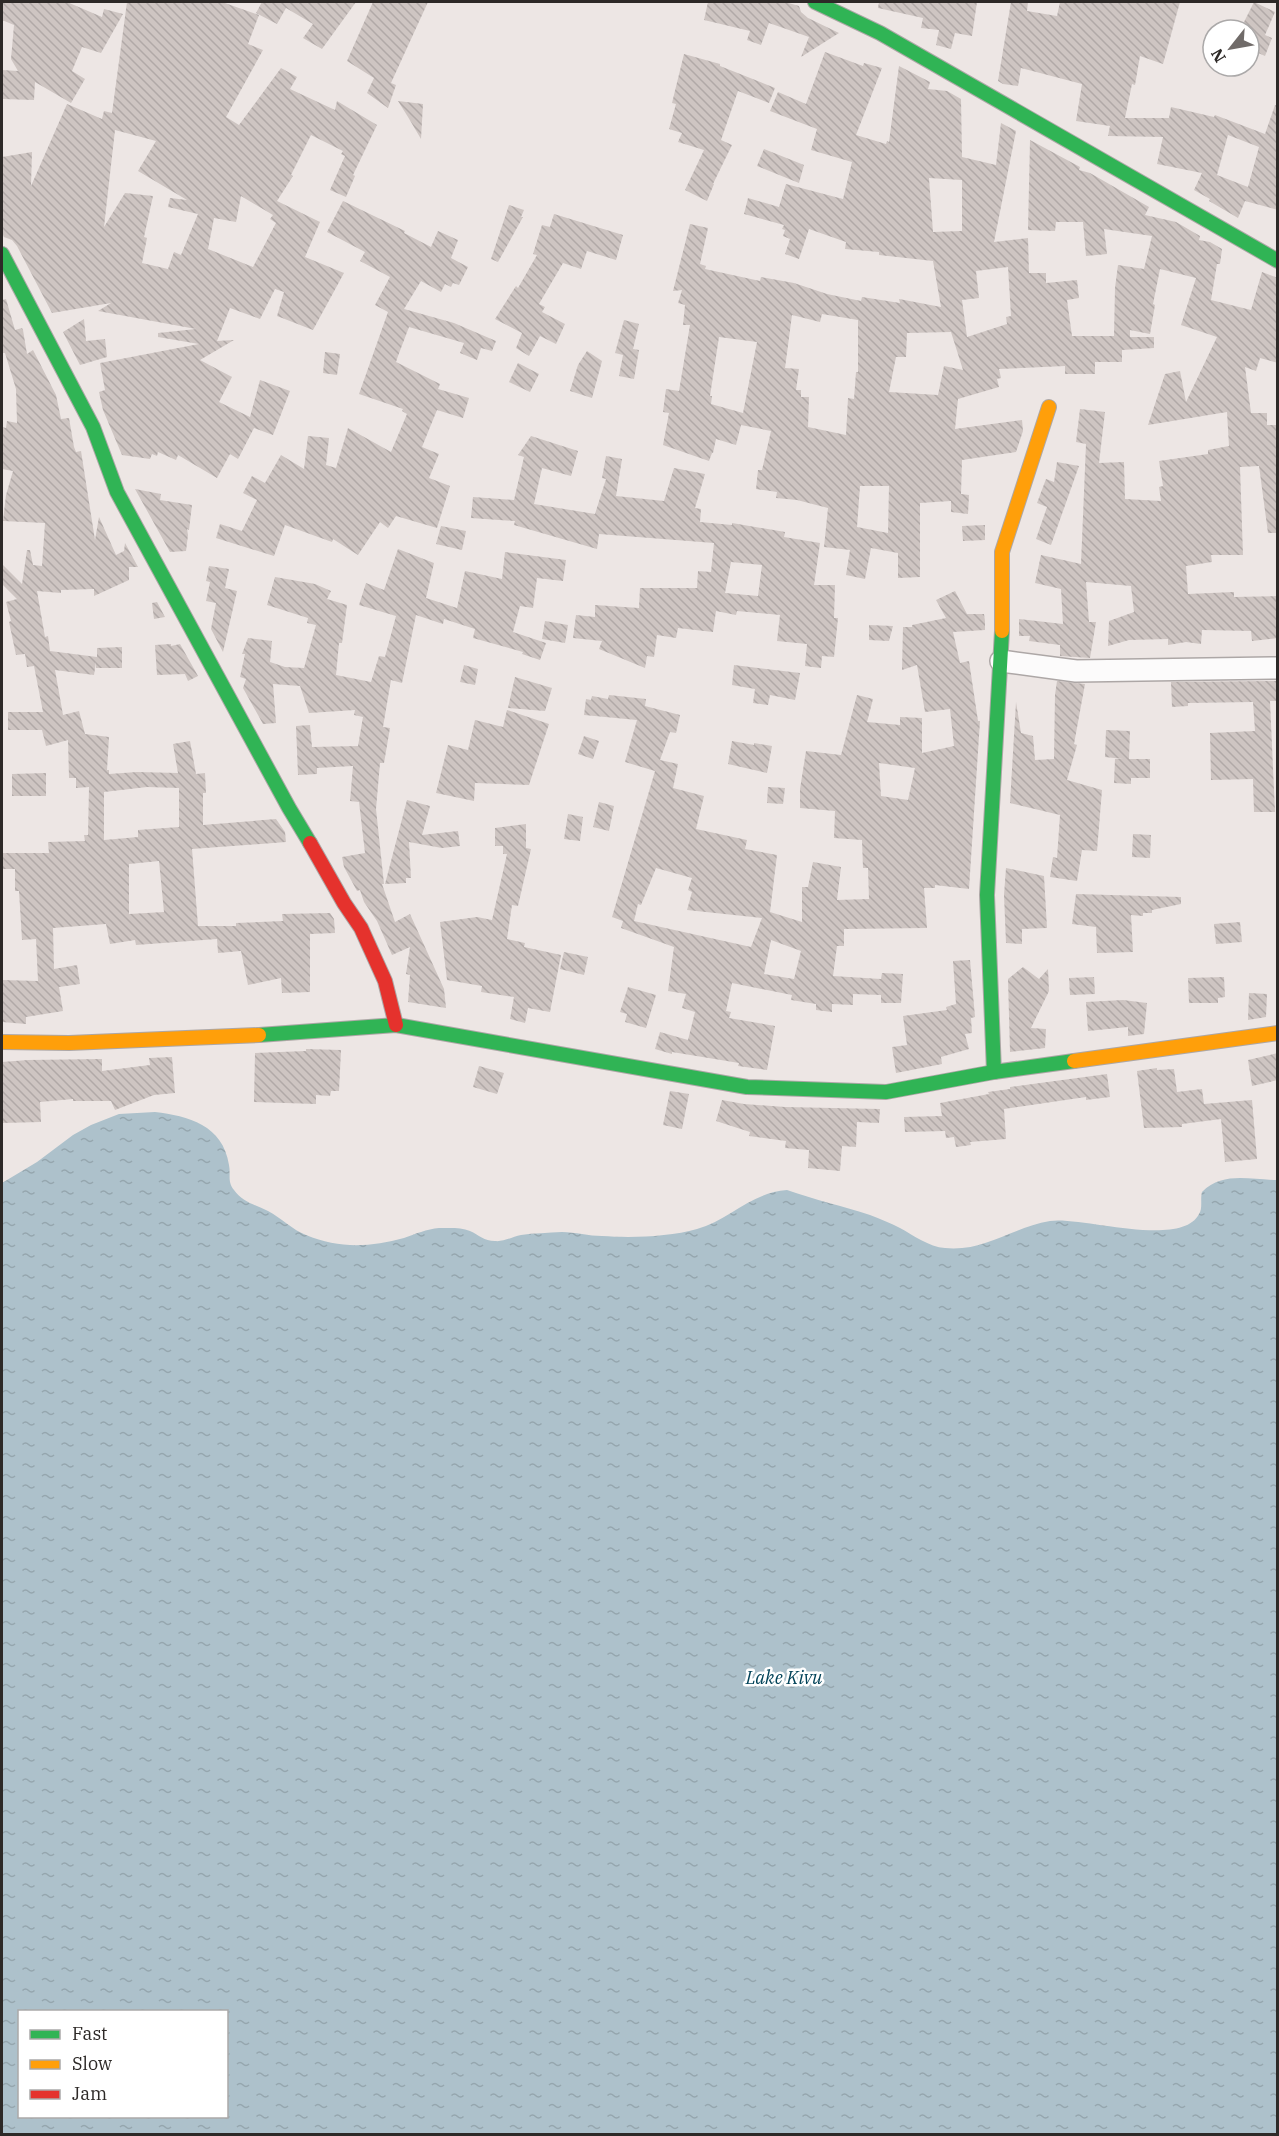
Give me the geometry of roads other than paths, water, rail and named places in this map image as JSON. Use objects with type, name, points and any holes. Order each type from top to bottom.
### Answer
[{"type":"street","points":[[815,2],[880,33],[939,69],[1278,261]]},
{"type":"street","points":[[2,255],[93,427],[117,492],[289,808],[361,928],[385,981],[396,1025]]},
{"type":"street","points":[[994,1072],[987,895],[1001,661],[1002,552],[1049,407]]},
{"type":"street","points":[[1001,661],[1076,671],[1278,668]]},
{"type":"street","points":[[2,1041],[69,1044],[218,1038],[396,1025],[747,1087],[886,1092],[994,1072],[1278,1033]]},
{"type":"water","name":"Lake Kivu","points":[[155,1112],[180,1116],[202,1125],[220,1140],[229,1165],[231,1184],[241,1198],[268,1211],[301,1233],[331,1243],[355,1245],[404,1238],[439,1228],[463,1229],[488,1240],[498,1241],[536,1233],[562,1232],[637,1237],[686,1232],[709,1225],[763,1196],[787,1190],[870,1215],[933,1245],[959,1248],[986,1243],[1023,1228],[1050,1221],[1129,1229],[1172,1229],[1189,1224],[1199,1214],[1202,1192],[1210,1185],[1237,1178],[1277,1180],[1277,2134],[2,2134],[2,1183],[91,1125],[119,1114]]}]
